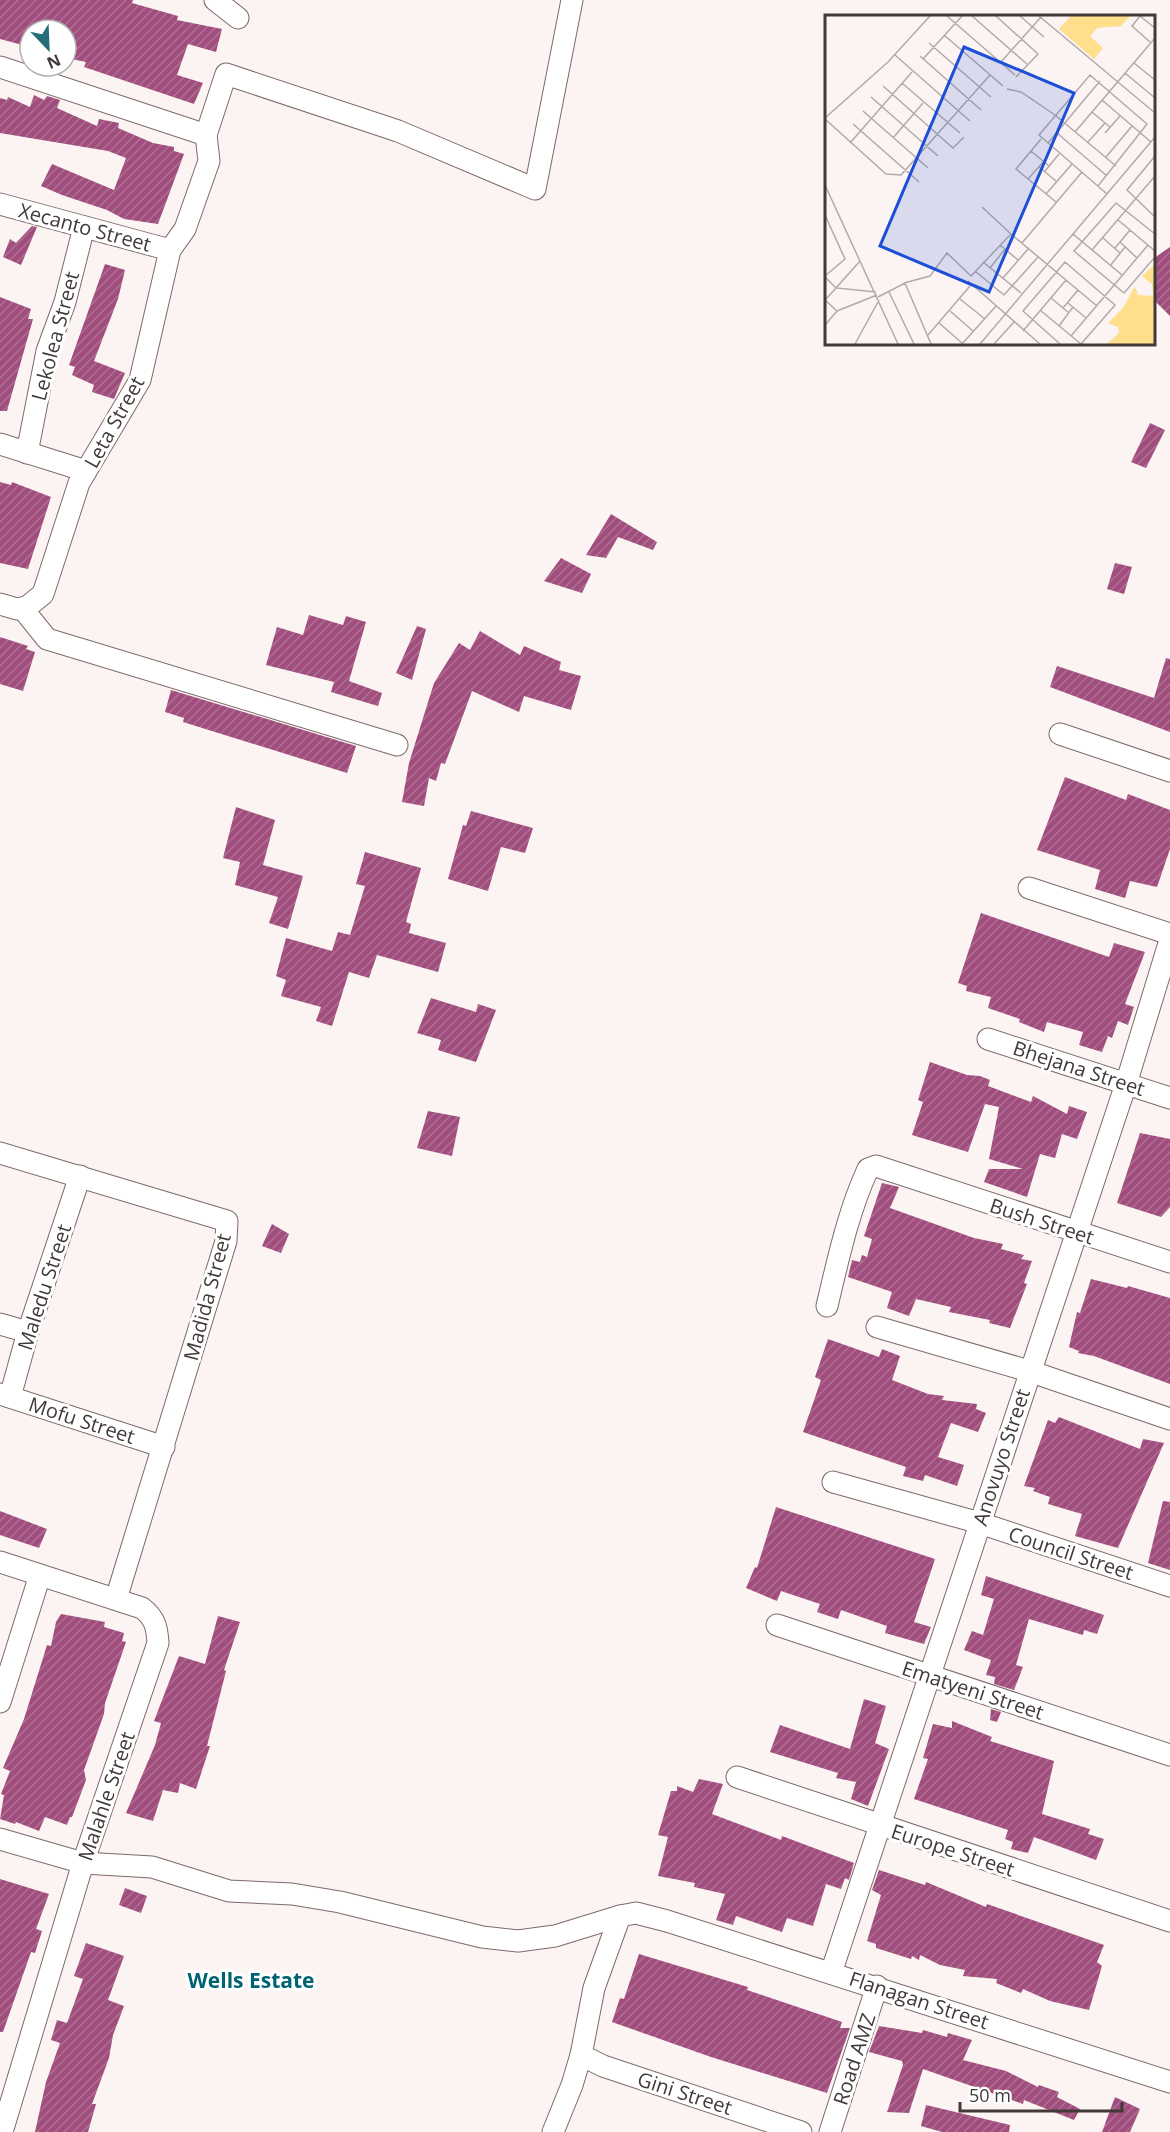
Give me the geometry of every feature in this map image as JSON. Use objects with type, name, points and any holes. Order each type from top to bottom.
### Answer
[{"type":"street","points":[[215,0],[238,18]]},
{"type":"street","name":"Leta Street","points":[[22,608],[34,604],[42,594],[80,483],[140,380],[170,250],[185,229],[204,180],[209,161],[206,135],[226,74],[398,131],[534,189],[573,0]]},
{"type":"street","points":[[0,67],[206,135]]},
{"type":"street","name":"Xecanto Street","points":[[0,204],[170,250]]},
{"type":"street","name":"Lekolea Street","points":[[27,453],[47,351],[65,302],[84,227]]},
{"type":"street","points":[[0,444],[86,471]]},
{"type":"street","points":[[0,604],[22,608],[47,639],[397,745]]},
{"type":"street","points":[[1060,734],[1170,771]]},
{"type":"street","points":[[1029,888],[1170,934]]},
{"type":"street","name":"Anovuyo Street","points":[[831,1973],[1126,1084],[1170,940]]},
{"type":"street","name":"Bhejana Street","points":[[988,1039],[1170,1098]]},
{"type":"street","name":"Madida Street","points":[[0,1153],[226,1221],[226,1241],[116,1599]]},
{"type":"street","name":"Bush Street","points":[[826,1306],[842,1242],[868,1169],[881,1166],[914,1179],[1170,1262]]},
{"type":"street","name":"Maledu Street","points":[[5,1396],[80,1176]]},
{"type":"street","points":[[0,1324],[28,1332]]},
{"type":"street","points":[[877,1326],[1029,1371],[1170,1419]]},
{"type":"street","name":"Mofu Street","points":[[5,1396],[164,1447]]},
{"type":"street","name":"Council Street","points":[[833,1482],[980,1523],[1170,1586]]},
{"type":"street","name":"Malahle Street","points":[[0,1563],[142,1608],[151,1615],[158,1627],[158,1643],[83,1863],[3,2132]]},
{"type":"street","points":[[0,1701],[40,1575]]},
{"type":"street","name":"Ematyeni Street","points":[[777,1625],[1170,1755]]},
{"type":"street","name":"Europe Street","points":[[737,1777],[1170,1921]]},
{"type":"street","name":"Flanagan Street","points":[[0,1839],[83,1863],[152,1867],[230,1892],[292,1894],[340,1902],[494,1938],[518,1941],[555,1936],[636,1913],[877,1986],[1170,2082]]},
{"type":"street","points":[[553,2132],[572,2085],[581,2055],[594,1988],[620,1917]]},
{"type":"street","name":"Road AMZ","points":[[830,2132],[877,1986]]},
{"type":"street","name":"Gini Street","points":[[581,2055],[603,2066],[787,2130]]},
{"type":"building","points":[[0,0],[133,0],[132,3],[178,16],[177,20],[222,29],[216,52],[188,44],[177,75],[203,83],[194,104],[84,67],[86,62],[78,60],[78,18],[18,18],[18,44],[0,39]]},
{"type":"building","points":[[34,95],[44,100],[47,96],[60,100],[57,108],[97,126],[99,119],[119,123],[118,128],[153,143],[174,147],[174,151],[184,154],[158,224],[124,219],[107,210],[41,186],[52,164],[114,190],[126,158],[108,151],[0,133],[0,98],[7,100],[8,97],[30,107]]},
{"type":"building","points":[[32,226],[37,227],[21,265],[3,257],[10,239],[16,243]]},
{"type":"building","points":[[1170,247],[1170,316],[1155,301],[1155,257]]},
{"type":"building","points":[[105,264],[125,270],[118,299],[94,361],[125,373],[114,399],[92,392],[94,385],[72,375],[75,367],[69,365]]},
{"type":"building","points":[[0,297],[31,309],[28,319],[33,319],[7,411],[0,411]]},
{"type":"building","points":[[1150,423],[1165,430],[1146,468],[1131,462]]},
{"type":"building","points":[[0,482],[11,485],[12,482],[51,497],[28,569],[0,563]]},
{"type":"building","points":[[611,514],[657,542],[653,550],[618,537],[606,558],[586,555]]},
{"type":"building","points":[[561,558],[591,574],[582,593],[544,581]]},
{"type":"building","points":[[1115,563],[1132,567],[1124,594],[1107,589]]},
{"type":"building","points":[[309,615],[343,625],[346,616],[366,622],[349,681],[382,693],[378,706],[331,692],[334,682],[266,665],[277,627],[303,635]]},
{"type":"building","points":[[417,626],[426,629],[412,680],[396,673]]},
{"type":"building","points":[[480,631],[520,655],[524,646],[561,662],[559,670],[581,676],[571,710],[524,696],[519,712],[472,691],[445,764],[441,763],[436,781],[429,778],[424,806],[402,802],[409,763],[434,683],[459,643],[470,650]]},
{"type":"building","points":[[0,637],[28,646],[26,649],[35,652],[23,691],[0,684]]},
{"type":"building","points":[[1166,658],[1170,659],[1170,732],[1050,687],[1057,666],[1154,698]]},
{"type":"building","points":[[171,690],[356,746],[347,773],[183,722],[184,718],[165,712]]},
{"type":"building","points":[[1065,777],[1126,800],[1128,794],[1170,810],[1170,849],[1157,887],[1130,881],[1125,898],[1095,889],[1100,870],[1037,850]]},
{"type":"building","points":[[236,807],[275,820],[263,865],[303,876],[288,929],[269,923],[278,897],[235,885],[240,862],[223,858]]},
{"type":"building","points":[[471,811],[533,828],[525,853],[501,847],[488,891],[448,879],[463,825],[466,826]]},
{"type":"building","points":[[365,852],[421,868],[406,922],[411,924],[409,933],[446,943],[438,972],[377,955],[369,978],[349,972],[332,1026],[316,1021],[321,1007],[281,996],[286,980],[276,976],[286,938],[332,951],[338,932],[350,935],[365,886],[356,884]]},
{"type":"building","points":[[981,913],[1109,957],[1114,943],[1145,952],[1125,1004],[1134,1007],[1128,1025],[1118,1021],[1112,1038],[1108,1036],[1102,1052],[1079,1045],[1083,1032],[1047,1022],[1044,1032],[1019,1022],[1020,1019],[988,1008],[991,997],[966,991],[967,986],[958,983]]},
{"type":"building","points":[[431,998],[476,1012],[478,1004],[496,1010],[476,1062],[438,1050],[441,1040],[417,1033]]},
{"type":"building","points":[[930,1062],[967,1075],[980,1076],[990,1080],[988,1086],[1031,1102],[1033,1096],[1067,1114],[1069,1106],[1087,1112],[1077,1139],[1062,1134],[1055,1158],[1040,1154],[1027,1197],[984,1182],[989,1169],[1023,1169],[989,1159],[999,1107],[985,1104],[968,1152],[912,1135],[923,1102],[918,1100]]},
{"type":"building","points":[[428,1111],[460,1117],[452,1156],[417,1148]]},
{"type":"building","points":[[1140,1133],[1170,1139],[1170,1207],[1161,1217],[1117,1203]]},
{"type":"building","points":[[882,1183],[899,1187],[890,1208],[974,1238],[1003,1244],[1001,1249],[1024,1255],[1021,1259],[1032,1261],[1024,1283],[1027,1284],[1010,1328],[989,1323],[990,1320],[949,1312],[951,1307],[916,1299],[909,1316],[887,1308],[892,1292],[848,1277],[852,1260],[860,1262],[862,1255],[867,1257],[872,1239],[864,1236]]},
{"type":"building","points":[[272,1224],[289,1234],[281,1253],[262,1246]]},
{"type":"building","points":[[1091,1279],[1127,1288],[1128,1286],[1170,1298],[1170,1384],[1094,1356],[1078,1353],[1079,1351],[1069,1347],[1077,1312],[1080,1313]]},
{"type":"building","points":[[828,1339],[879,1357],[882,1349],[900,1356],[892,1380],[928,1394],[944,1396],[942,1400],[977,1404],[976,1409],[986,1413],[978,1432],[951,1423],[938,1457],[964,1465],[957,1486],[925,1475],[923,1481],[903,1476],[906,1467],[803,1432],[821,1380],[815,1377]]},
{"type":"building","points":[[1059,1417],[1140,1449],[1143,1439],[1164,1443],[1118,1548],[1075,1536],[1082,1514],[1048,1504],[1050,1497],[1033,1491],[1035,1488],[1024,1486],[1048,1420],[1055,1423]]},
{"type":"building","points":[[1163,1501],[1170,1502],[1170,1570],[1148,1563]]},
{"type":"building","points":[[776,1507],[935,1559],[914,1622],[931,1627],[924,1644],[885,1633],[887,1626],[841,1610],[838,1619],[817,1612],[820,1604],[781,1591],[777,1601],[746,1588],[755,1567],[757,1568]]},
{"type":"building","points":[[0,1511],[47,1529],[39,1548],[0,1535]]},
{"type":"building","points":[[986,1576],[1104,1615],[1097,1634],[1084,1630],[1083,1635],[1029,1619],[1016,1665],[1023,1667],[1014,1690],[994,1684],[995,1677],[986,1675],[991,1660],[964,1650],[972,1631],[983,1635],[994,1599],[981,1595]]},
{"type":"building","points":[[61,1614],[105,1622],[104,1627],[124,1633],[122,1641],[126,1642],[84,1770],[86,1780],[72,1817],[67,1825],[45,1817],[39,1831],[16,1822],[15,1824],[0,1819],[4,1795],[1,1794],[10,1771],[3,1768],[24,1719],[47,1645],[51,1646],[56,1622]]},
{"type":"building","points":[[218,1616],[240,1622],[224,1670],[226,1671],[207,1746],[210,1746],[196,1789],[180,1783],[178,1793],[163,1790],[153,1821],[126,1813],[155,1745],[161,1723],[154,1721],[179,1656],[205,1664]]},
{"type":"building","points":[[864,1699],[886,1706],[875,1743],[889,1749],[868,1806],[851,1799],[856,1782],[836,1778],[838,1773],[770,1752],[780,1725],[850,1749]]},
{"type":"building","points":[[991,1709],[1001,1712],[997,1722],[990,1720]]},
{"type":"building","points":[[952,1721],[992,1737],[990,1741],[1054,1761],[1042,1814],[1090,1829],[1088,1834],[1104,1839],[1096,1860],[1034,1837],[1028,1853],[1011,1849],[1013,1842],[1005,1839],[1008,1830],[914,1799],[928,1759],[923,1758],[933,1724],[952,1728]]},
{"type":"building","points":[[699,1779],[723,1784],[712,1814],[781,1840],[782,1836],[854,1863],[849,1880],[845,1878],[841,1889],[826,1884],[813,1926],[787,1918],[782,1932],[736,1916],[733,1925],[716,1920],[725,1894],[694,1887],[695,1883],[658,1876],[668,1837],[658,1835],[671,1791],[677,1791],[677,1786],[693,1792]]},
{"type":"building","points":[[879,1870],[925,1885],[926,1882],[986,1907],[987,1904],[1104,1945],[1097,1962],[1102,1966],[1089,2010],[1050,2001],[1023,1989],[1021,1993],[996,1983],[997,1979],[963,1976],[965,1970],[940,1965],[920,1955],[919,1960],[912,1956],[911,1959],[876,1948],[876,1944],[867,1941],[881,1895],[872,1890]]},
{"type":"building","points":[[0,1879],[49,1894],[36,1929],[42,1931],[35,1953],[31,1952],[3,2032],[0,2032]]},
{"type":"building","points":[[125,1888],[147,1896],[141,1913],[119,1905]]},
{"type":"building","points":[[86,1943],[124,1956],[108,2000],[124,2006],[113,2035],[109,2058],[92,2104],[96,2104],[88,2132],[35,2132],[46,2082],[60,2043],[51,2040],[57,2020],[67,2023],[83,1979],[74,1976]]},
{"type":"building","points":[[639,1954],[748,1987],[747,1990],[842,2022],[840,2028],[850,2028],[827,2093],[711,2057],[612,2022],[620,1998],[624,1999]]},
{"type":"building","points":[[879,2026],[922,2033],[923,2030],[947,2037],[948,2033],[972,2040],[963,2060],[1006,2071],[1038,2087],[1039,2085],[1059,2092],[1057,2097],[1080,2109],[1074,2120],[1024,2100],[1023,2104],[923,2069],[909,2113],[887,2112],[903,2065],[902,2061],[869,2052]]},
{"type":"building","points":[[1115,2097],[1140,2109],[1130,2132],[1102,2132]]},
{"type":"building","points":[[926,2105],[1010,2125],[1009,2132],[942,2132],[921,2126]]},
{"type":"district","name":"Wells Estate","points":[[251,1980]]}]
